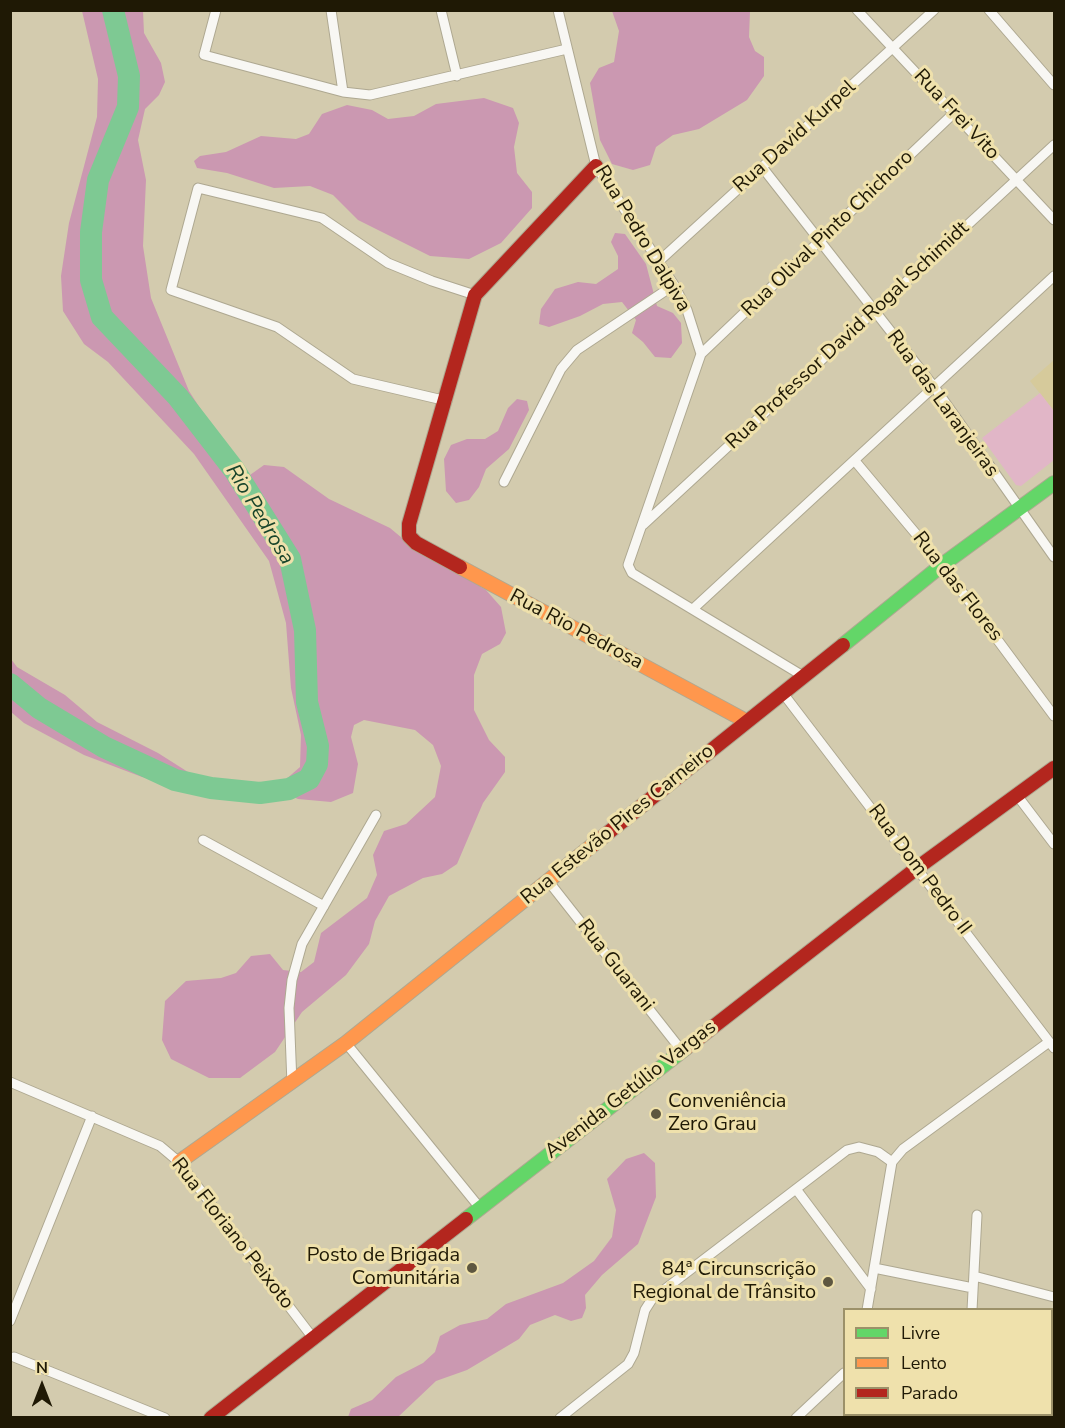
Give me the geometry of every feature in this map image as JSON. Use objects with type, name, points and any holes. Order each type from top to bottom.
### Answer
[{"type":"street","points":[[216,10],[204,56],[343,92],[370,94],[457,76],[567,49]]},
{"type":"street","points":[[331,10],[343,92]]},
{"type":"street","points":[[441,10],[457,76]]},
{"type":"street","name":"Rua Pedro Dalpiva","points":[[558,10],[596,166],[657,263],[674,285],[687,310],[701,354]]},
{"type":"street","name":"Rua Frei Vito","points":[[857,10],[1054,220]]},
{"type":"street","name":"Rua David Kurpel","points":[[657,263],[934,10]]},
{"type":"street","points":[[989,10],[1054,86]]},
{"type":"street","name":"Rua Olival Pinto Chichoro","points":[[701,354],[954,113]]},
{"type":"street","name":"Rua Professor David Rogal Schimidt","points":[[641,526],[1054,145]]},
{"type":"street","points":[[476,295],[432,281],[388,263],[322,218],[198,188],[171,290],[277,327],[353,379],[447,401],[468,314],[476,295],[596,166]]},
{"type":"street","name":"Rua das Laranjeiras","points":[[762,167],[935,388],[1018,510],[1054,557]]},
{"type":"street","points":[[694,608],[1054,276]]},
{"type":"street","points":[[504,482],[566,362],[577,350],[674,285]]},
{"type":"street","points":[[701,354],[628,565],[632,573],[694,608],[803,676]]},
{"type":"street","name":"Rua Rio Pedrosa","points":[[447,401],[409,524],[409,536],[416,543],[493,586],[746,720]]},
{"type":"street","name":"Rua das Flores","points":[[855,461],[942,565],[1054,716]]},
{"type":"street","name":"Rua Estevão Pires Carneiro","points":[[179,1162],[292,1084],[346,1043],[549,882],[746,720],[942,565],[1054,483]]},
{"type":"street","name":"Rua Dom Pedro II","points":[[782,692],[1052,1045]]},
{"type":"street","name":"Avenida Getúlio Vargas","points":[[211,1418],[917,867],[1054,768]]},
{"type":"street","points":[[1016,794],[1054,844]]},
{"type":"street","points":[[292,1084],[289,1008],[292,980],[302,944],[376,815]]},
{"type":"street","points":[[203,840],[324,906]]},
{"type":"street","name":"Rua Guarani","points":[[549,882],[682,1051]]},
{"type":"street","points":[[346,1043],[480,1208]]},
{"type":"street","points":[[867,1308],[892,1162],[903,1149],[1052,1045]]},
{"type":"street","name":"Rua Floriano Peixoto","points":[[10,1082],[160,1146],[179,1162],[313,1338]]},
{"type":"street","points":[[10,1321],[92,1116]]},
{"type":"street","points":[[560,1418],[628,1364],[634,1353],[645,1310],[652,1299],[847,1150],[859,1147],[878,1152],[892,1162]]},
{"type":"street","points":[[796,1189],[871,1289]]},
{"type":"street","points":[[972,1308],[977,1215]]},
{"type":"street","points":[[874,1268],[973,1288]]},
{"type":"street","points":[[974,1276],[1054,1297]]},
{"type":"street","points":[[10,1347],[12,1360],[165,1418]]},
{"type":"street","points":[[796,1418],[843,1374]]},
{"type":"shaded area","points":[[82,11],[143,11],[144,33],[161,63],[165,82],[159,95],[145,109],[138,140],[146,180],[143,246],[151,298],[189,391],[241,472],[250,475],[264,465],[284,467],[329,499],[390,528],[414,548],[486,590],[501,607],[506,633],[500,644],[482,654],[474,675],[474,710],[489,740],[505,757],[505,772],[483,803],[457,864],[442,874],[423,878],[389,896],[375,921],[369,944],[346,975],[302,1012],[275,1052],[240,1078],[209,1078],[171,1059],[162,1040],[165,1001],[186,981],[221,978],[236,973],[251,956],[270,954],[283,970],[301,972],[314,962],[321,933],[367,898],[377,875],[373,855],[384,831],[406,824],[435,797],[441,766],[433,745],[415,730],[364,720],[354,725],[351,737],[358,764],[353,793],[331,802],[298,799],[285,793],[284,781],[300,767],[301,735],[291,688],[286,623],[269,561],[194,454],[108,362],[84,344],[63,311],[61,276],[69,223],[97,117],[98,79]]},
{"type":"shaded area","points":[[612,11],[750,11],[749,37],[755,51],[764,57],[764,76],[747,100],[699,129],[673,135],[656,147],[650,165],[633,170],[612,164],[600,140],[590,83],[599,68],[614,62],[619,31]]},
{"type":"shaded area","points":[[484,98],[513,108],[519,123],[514,147],[517,173],[532,192],[532,208],[501,243],[469,259],[430,256],[358,220],[333,195],[310,186],[274,188],[227,173],[197,168],[194,161],[200,156],[226,152],[261,136],[296,139],[309,134],[322,114],[347,105],[372,110],[388,119],[414,116],[436,104]]},
{"type":"shaded area","points":[[615,233],[625,234],[646,264],[657,306],[673,313],[681,323],[682,343],[671,358],[655,357],[632,333],[636,320],[622,302],[603,304],[580,316],[549,327],[539,324],[541,309],[555,289],[578,282],[596,284],[618,269],[618,256],[611,242]]},
{"type":"shaded area","points":[[1054,360],[1054,411],[1030,381]]},
{"type":"shaded area","points":[[1040,393],[1054,411],[1054,460],[1021,486],[1016,485],[982,438]]},
{"type":"shaded area","points":[[517,399],[527,401],[529,410],[509,449],[486,469],[479,487],[469,500],[456,503],[446,491],[444,459],[451,445],[467,439],[485,439],[498,431],[508,408]]},
{"type":"shaded area","points":[[11,659],[17,667],[65,695],[97,722],[158,753],[188,772],[191,780],[178,785],[142,777],[84,755],[24,723],[11,712]]},
{"type":"shaded area","points":[[644,1153],[655,1163],[656,1197],[638,1244],[602,1275],[585,1295],[586,1308],[582,1318],[571,1321],[555,1315],[530,1325],[519,1339],[467,1370],[436,1381],[398,1417],[348,1417],[351,1409],[372,1400],[396,1377],[423,1363],[435,1352],[440,1336],[460,1325],[487,1319],[506,1304],[563,1283],[594,1261],[612,1237],[616,1210],[607,1179],[626,1159]]},
{"type":"waterway","name":"Rio Pedrosa","points":[[10,684],[39,708],[104,747],[175,780],[211,788],[260,793],[289,789],[309,779],[317,764],[318,746],[307,702],[305,630],[290,559],[235,471],[178,397],[102,317],[91,280],[91,232],[98,180],[128,107],[129,76],[113,10]]},
{"type":"traffic: fast","points":[[843,645],[942,565],[1054,483]]},
{"type":"traffic: fast","points":[[466,1219],[686,1048]]},
{"type":"traffic: slow","points":[[460,567],[746,721]]},
{"type":"traffic: slow","points":[[179,1162],[346,1043],[594,844]]},
{"type":"traffic: jam","points":[[460,567],[416,543],[409,536],[409,524],[475,295],[596,166]]},
{"type":"traffic: jam","points":[[594,844],[843,645]]},
{"type":"traffic: jam","points":[[686,1048],[917,868],[1054,768]]},
{"type":"traffic: jam","points":[[211,1418],[466,1219]]},
{"type":"place","name":"Conveniência Zero Grau","points":[[656,1114]]},
{"type":"place","name":"Posto de Brigada Comunitária","points":[[472,1268]]},
{"type":"place","name":"84ª Circunscrição Regional de Trânsito","points":[[828,1282]]}]
